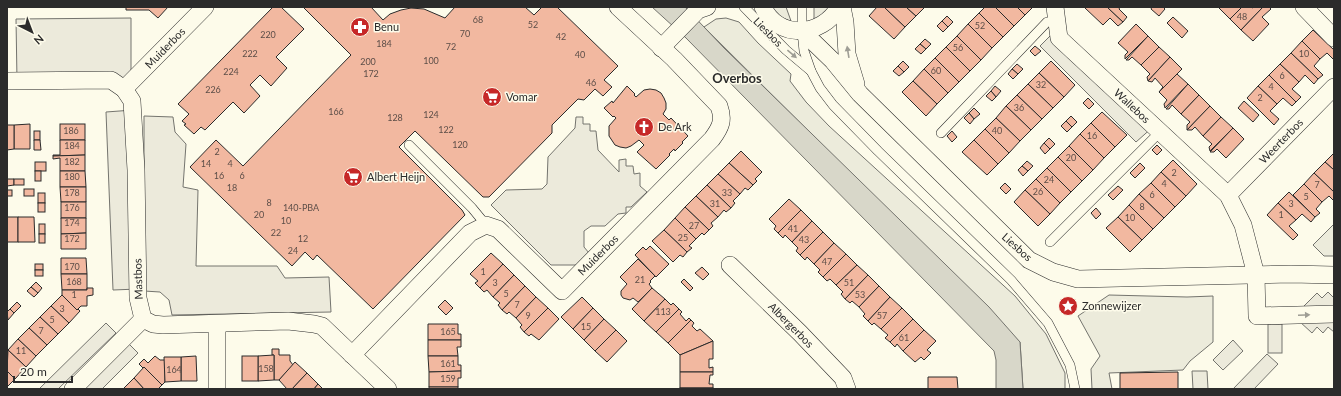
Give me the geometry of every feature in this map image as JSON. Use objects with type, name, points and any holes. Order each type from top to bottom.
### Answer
[{"type":"street","name":"Muiderbos","points":[[124,89],[205,7]]},
{"type":"street","name":"Muiderbos","points":[[486,225],[498,229],[562,291],[712,139],[719,130],[722,115],[719,106],[618,7]]},
{"type":"street","points":[[761,9],[775,22],[782,26],[788,29],[802,31],[814,29],[826,23],[840,7]]},
{"type":"street","name":"Liesbos","points":[[840,7],[845,22],[847,54],[858,90]]},
{"type":"street","points":[[1304,7],[1334,38]]},
{"type":"street","points":[[661,48],[701,8]]},
{"type":"street","name":"Wallebos","points":[[1056,14],[1059,38],[1228,195]]},
{"type":"street","name":"Liesbos","points":[[802,31],[833,61],[860,94],[1029,260],[1054,272],[1078,279],[1256,275],[1334,275]]},
{"type":"street","points":[[7,81],[111,80],[124,89]]},
{"type":"street","name":"Weerterbos","points":[[1228,195],[1334,87]]},
{"type":"street","name":"Mastbos","points":[[124,89],[132,101],[136,170],[138,298],[142,319]]},
{"type":"street","points":[[1228,195],[1244,225],[1256,275],[1257,316],[1334,314]]},
{"type":"street","points":[[352,355],[470,232],[486,225]]},
{"type":"street","name":"Albergerbos","points":[[730,265],[800,333],[843,378],[847,389]]},
{"type":"street","points":[[73,389],[142,319],[152,324],[163,325],[288,321],[322,326],[388,389]]},
{"type":"street","points":[[217,324],[217,389]]},
{"type":"lane","name":"Liesbos","points":[[744,7],[786,50],[811,71]]},
{"type":"lane","name":"Liesbos","points":[[802,7],[804,51],[811,71],[820,88],[833,105],[878,151],[1011,280],[1048,323],[1070,365],[1075,389]]},
{"type":"lane","points":[[941,133],[1056,14]]},
{"type":"lane","points":[[1050,242],[1160,132]]},
{"type":"lane","points":[[409,145],[472,208],[486,225]]},
{"type":"shaded area","points":[[652,7],[685,7],[724,48],[989,307],[1020,342],[1023,389],[996,389],[996,360],[994,351],[686,38]]},
{"type":"shaded area","points":[[771,7],[786,7],[791,21],[780,16]]},
{"type":"shaded area","points":[[814,7],[830,7],[827,13],[814,20]]},
{"type":"shaded area","points":[[131,18],[131,73],[118,85],[17,81],[16,19]]},
{"type":"shaded area","points":[[726,18],[739,22],[758,43],[791,74],[790,81],[806,102],[829,126],[1015,296],[1046,334],[1065,373],[1065,389],[1023,389],[1020,342],[704,27],[716,19]]},
{"type":"shaded area","points":[[1053,33],[1154,126],[1136,142],[1040,46]]},
{"type":"shaded area","points":[[133,110],[138,289],[113,290],[106,112]]},
{"type":"shaded area","points":[[144,116],[173,117],[175,132],[186,144],[183,187],[198,190],[196,266],[277,266],[285,278],[329,277],[331,312],[172,315],[169,300],[160,292],[144,291]]},
{"type":"shaded area","points":[[576,117],[583,117],[583,124],[590,124],[590,131],[596,131],[598,150],[619,172],[619,160],[626,159],[626,166],[633,166],[634,174],[640,173],[640,186],[647,192],[631,207],[626,207],[626,213],[618,214],[605,226],[591,226],[584,231],[584,247],[589,253],[577,265],[551,265],[491,205],[506,190],[542,189],[547,184],[548,157],[575,128]]},
{"type":"shaded area","points":[[1334,224],[1334,256],[1324,256],[1313,245]]},
{"type":"shaded area","points":[[1328,292],[1333,297],[1334,296],[1334,308],[1301,309],[1317,293],[1322,298]]},
{"type":"shaded area","points":[[1109,295],[1187,297],[1213,296],[1213,342],[1190,361],[1183,370],[1109,373],[1112,389],[1092,389],[1091,369],[1100,356],[1078,316]]},
{"type":"shaded area","points":[[1334,319],[1334,332],[1328,327],[1323,333],[1317,327],[1312,333],[1299,321]]},
{"type":"shaded area","points":[[106,323],[116,333],[58,389],[39,389]]},
{"type":"shaded area","points":[[1268,324],[1282,324],[1282,353],[1268,353]]},
{"type":"shaded area","points":[[1233,340],[1243,351],[1223,370],[1213,360]]},
{"type":"shaded area","points":[[129,344],[138,353],[102,389],[84,389]]},
{"type":"shaded area","points":[[1267,354],[1278,364],[1254,389],[1233,389]]},
{"type":"shaded area","points":[[1192,371],[1207,371],[1208,389],[1193,389]]},
{"type":"building","points":[[126,7],[168,7],[158,18],[149,10],[126,10]]},
{"type":"building","points":[[273,7],[281,7],[304,29],[276,57],[287,68],[271,86],[260,75],[250,85],[260,96],[244,113],[233,102],[205,130],[201,127],[194,134],[184,125],[186,124],[182,121],[189,114],[178,104]]},
{"type":"building","points":[[371,7],[383,20],[390,14],[411,8],[424,9],[445,18],[455,7],[525,7],[534,15],[542,7],[557,7],[618,66],[604,80],[612,87],[603,96],[595,89],[584,100],[578,99],[552,125],[552,133],[489,197],[483,197],[415,131],[399,147],[462,210],[465,215],[373,309],[317,255],[313,260],[305,252],[292,266],[190,167],[216,140],[243,166],[351,55],[304,8]]},
{"type":"building","points":[[877,7],[884,7],[905,27],[894,39],[869,16]]},
{"type":"building","points":[[884,7],[906,7],[916,16],[905,27]]},
{"type":"building","points":[[906,7],[925,7],[916,16]]},
{"type":"building","points":[[985,7],[995,7],[1014,26],[1003,37],[979,13]]},
{"type":"building","points":[[995,7],[1017,7],[1025,15],[1014,26]]},
{"type":"building","points":[[1017,7],[1033,7],[1025,15]]},
{"type":"building","points":[[1107,7],[1123,22],[1118,26],[1110,18],[1103,25],[1085,8]]},
{"type":"building","points":[[1107,7],[1120,7],[1119,9],[1127,17],[1123,22]]},
{"type":"building","points":[[1152,7],[1163,7],[1165,9],[1159,16],[1151,9]]},
{"type":"building","points":[[1242,7],[1230,19],[1219,8]]},
{"type":"building","points":[[1242,7],[1263,7],[1241,30],[1230,19]]},
{"type":"building","points":[[1263,7],[1269,7],[1271,9],[1262,17],[1269,24],[1253,41],[1241,30]]},
{"type":"building","points":[[979,13],[1003,37],[992,48],[968,24]]},
{"type":"building","points":[[947,16],[953,22],[948,27],[942,21]]},
{"type":"building","points":[[1173,17],[1188,31],[1182,38],[1167,23]]},
{"type":"building","points":[[942,21],[948,27],[943,32],[937,26]]},
{"type":"building","points":[[968,24],[992,48],[981,60],[957,36]]},
{"type":"building","points":[[1136,24],[1148,36],[1125,59],[1125,55],[1128,52],[1118,43]]},
{"type":"building","points":[[1313,30],[1334,50],[1334,60],[1327,53],[1320,59],[1302,41]]},
{"type":"building","points":[[957,36],[981,60],[970,71],[946,47]]},
{"type":"building","points":[[1148,36],[1159,47],[1141,65],[1132,57],[1129,60],[1126,60]]},
{"type":"building","points":[[925,39],[931,44],[926,49],[920,44]]},
{"type":"building","points":[[1302,41],[1320,59],[1314,66],[1323,75],[1318,79],[1291,53]]},
{"type":"building","points":[[920,44],[926,49],[921,54],[915,49]]},
{"type":"building","points":[[1035,46],[1041,51],[1035,56],[1030,51]]},
{"type":"building","points":[[946,47],[970,71],[959,82],[935,58]]},
{"type":"building","points":[[1159,47],[1170,57],[1148,81],[1147,77],[1150,74],[1141,65]]},
{"type":"building","points":[[1291,53],[1318,79],[1314,84],[1305,75],[1299,82],[1280,64]]},
{"type":"building","points":[[1170,57],[1182,69],[1159,92],[1163,87],[1155,78],[1152,82],[1148,81]]},
{"type":"building","points":[[935,58],[959,82],[948,93],[924,69]]},
{"type":"building","points":[[903,61],[909,67],[904,72],[898,66]]},
{"type":"building","points":[[1051,61],[1075,85],[1064,97],[1039,73]]},
{"type":"building","points":[[1017,64],[1023,69],[1018,74],[1012,69]]},
{"type":"building","points":[[1280,64],[1299,82],[1292,89],[1301,97],[1296,102],[1269,75]]},
{"type":"building","points":[[898,66],[904,72],[899,76],[893,71]]},
{"type":"building","points":[[924,69],[948,93],[937,104],[913,81]]},
{"type":"building","points":[[1012,69],[1018,74],[1013,79],[1008,74]]},
{"type":"building","points":[[1039,73],[1064,97],[1053,108],[1028,84]]},
{"type":"building","points":[[1177,74],[1188,84],[1165,108],[1164,104],[1167,100],[1159,92]]},
{"type":"building","points":[[1269,75],[1296,102],[1292,106],[1283,98],[1277,104],[1258,86]]},
{"type":"building","points":[[913,81],[937,104],[926,116],[902,92]]},
{"type":"building","points":[[1028,84],[1053,108],[1042,119],[1017,95]]},
{"type":"building","points":[[1188,84],[1199,95],[1181,114],[1172,105],[1169,109],[1166,109]]},
{"type":"building","name":"De Ark","points":[[627,86],[636,97],[644,90],[650,89],[661,93],[666,103],[666,109],[663,114],[669,120],[671,118],[688,136],[682,142],[683,143],[675,151],[674,149],[656,169],[637,152],[644,145],[639,140],[626,148],[615,145],[609,136],[609,126],[616,118],[604,108],[612,101],[613,103]]},
{"type":"building","points":[[995,86],[1001,91],[996,97],[991,91]]},
{"type":"building","points":[[1258,86],[1277,104],[1270,111],[1279,119],[1274,125],[1247,98]]},
{"type":"building","points":[[991,91],[996,97],[992,101],[986,96]]},
{"type":"building","points":[[1017,95],[1042,119],[1031,130],[1006,106]]},
{"type":"building","points":[[1199,95],[1210,106],[1187,130],[1187,125],[1190,122],[1181,114]]},
{"type":"building","points":[[1088,98],[1094,104],[1089,109],[1083,103]]},
{"type":"building","points":[[1244,101],[1259,115],[1253,122],[1238,108]]},
{"type":"building","points":[[1006,106],[1031,130],[1020,141],[996,118]]},
{"type":"building","points":[[1210,106],[1221,117],[1203,136],[1195,127],[1192,130],[1187,130]]},
{"type":"building","points":[[974,108],[980,114],[974,119],[969,113]]},
{"type":"building","points":[[1102,112],[1127,135],[1115,147],[1091,123]]},
{"type":"building","points":[[969,113],[974,119],[970,124],[964,118]]},
{"type":"building","points":[[1071,116],[1077,122],[1072,127],[1066,121]]},
{"type":"building","points":[[1221,117],[1233,128],[1210,151],[1209,147],[1212,144],[1203,136]]},
{"type":"building","points":[[996,118],[1020,141],[1009,153],[985,129]]},
{"type":"building","points":[[1066,121],[1072,127],[1067,132],[1061,126]]},
{"type":"building","points":[[1091,123],[1115,147],[1104,158],[1080,134]]},
{"type":"building","points":[[30,124],[30,149],[14,149],[14,125]]},
{"type":"building","points":[[60,124],[85,124],[85,140],[60,140]]},
{"type":"building","points":[[7,125],[14,125],[14,149],[7,150]]},
{"type":"building","points":[[1233,128],[1244,139],[1226,158],[1217,149],[1214,152],[1210,152]]},
{"type":"building","points":[[985,129],[1009,153],[998,164],[974,140]]},
{"type":"building","points":[[34,131],[40,131],[40,140],[34,140]]},
{"type":"building","points":[[952,131],[957,137],[952,142],[947,136]]},
{"type":"building","points":[[1080,134],[1104,158],[1093,170],[1069,146]]},
{"type":"building","points":[[1049,138],[1055,144],[1050,149],[1044,143]]},
{"type":"building","points":[[34,140],[40,140],[41,150],[34,150]]},
{"type":"building","points":[[60,140],[85,140],[85,155],[53,156],[60,155]]},
{"type":"building","points":[[974,140],[998,164],[987,175],[962,152]]},
{"type":"building","points":[[1044,143],[1050,149],[1045,154],[1040,148]]},
{"type":"building","points":[[1157,145],[1162,150],[1157,155],[1152,150]]},
{"type":"building","points":[[1069,146],[1093,170],[1082,181],[1058,157]]},
{"type":"building","points":[[741,151],[762,172],[755,179],[757,181],[753,185],[729,163]]},
{"type":"building","points":[[1334,153],[1334,170],[1325,162]]},
{"type":"building","points":[[85,155],[85,171],[60,171],[60,158],[53,159],[53,156]]},
{"type":"building","points":[[1058,157],[1082,181],[1071,192],[1047,168]]},
{"type":"building","points":[[1173,160],[1197,184],[1186,196],[1161,172]]},
{"type":"building","points":[[1027,161],[1033,166],[1028,171],[1022,166]]},
{"type":"building","points":[[35,162],[46,162],[46,171],[35,171]]},
{"type":"building","points":[[1325,162],[1334,170],[1334,192],[1314,173]]},
{"type":"building","points":[[729,163],[753,185],[748,190],[745,188],[740,194],[718,174]]},
{"type":"building","points":[[1140,163],[1145,168],[1135,178],[1130,173]]},
{"type":"building","points":[[1022,166],[1028,171],[1023,176],[1018,170]]},
{"type":"building","points":[[1047,168],[1071,192],[1060,203],[1036,179]]},
{"type":"building","points":[[35,171],[41,171],[41,181],[35,181]]},
{"type":"building","points":[[60,171],[85,171],[86,187],[60,187]]},
{"type":"building","points":[[1161,172],[1186,196],[1175,207],[1151,183]]},
{"type":"building","points":[[1314,173],[1334,192],[1334,201],[1329,196],[1322,202],[1304,184]]},
{"type":"building","points":[[718,174],[740,194],[733,201],[735,203],[731,208],[707,185]]},
{"type":"building","points":[[7,179],[14,179],[14,185],[7,186]]},
{"type":"building","points":[[14,179],[24,179],[24,185],[14,185]]},
{"type":"building","points":[[1036,179],[1060,203],[1050,214],[1025,190]]},
{"type":"building","points":[[1005,183],[1011,189],[1006,194],[1000,188]]},
{"type":"building","points":[[1151,183],[1175,207],[1164,218],[1139,194]]},
{"type":"building","points":[[1304,184],[1322,202],[1316,209],[1320,213],[1315,217],[1293,195]]},
{"type":"building","points":[[707,185],[731,208],[726,212],[724,210],[718,217],[696,196]]},
{"type":"building","points":[[1118,186],[1123,190],[1113,200],[1108,195]]},
{"type":"building","points":[[60,187],[86,187],[86,202],[61,202]]},
{"type":"building","points":[[24,189],[34,189],[34,196],[24,196]]},
{"type":"building","points":[[7,190],[12,190],[12,196],[7,196]]},
{"type":"building","points":[[1025,190],[1050,214],[1038,226],[1014,202]]},
{"type":"building","points":[[1289,192],[1315,217],[1311,222],[1302,214],[1296,220],[1278,203]]},
{"type":"building","points":[[38,193],[45,193],[45,203],[38,203]]},
{"type":"building","points":[[1139,194],[1164,218],[1153,229],[1129,205]]},
{"type":"building","points":[[696,196],[718,217],[711,223],[713,226],[709,230],[685,207]]},
{"type":"building","points":[[789,199],[801,210],[778,233],[774,229],[776,226],[769,219]]},
{"type":"building","points":[[61,202],[86,202],[86,218],[61,218]]},
{"type":"building","points":[[38,203],[45,203],[45,212],[38,212]]},
{"type":"building","points":[[1278,203],[1296,220],[1289,226],[1298,235],[1293,240],[1267,215]]},
{"type":"building","points":[[1129,205],[1153,229],[1142,240],[1118,217]]},
{"type":"building","points":[[685,207],[709,230],[704,235],[702,233],[696,239],[675,218]]},
{"type":"building","points":[[1096,208],[1101,214],[1096,219],[1091,213]]},
{"type":"building","points":[[801,210],[812,221],[792,242],[785,235],[783,238],[778,233]]},
{"type":"building","points":[[7,217],[18,217],[18,242],[7,242]]},
{"type":"building","points":[[18,217],[34,217],[35,242],[18,242]]},
{"type":"building","points":[[1118,217],[1142,240],[1130,252],[1106,228]]},
{"type":"building","points":[[61,218],[86,218],[86,233],[61,234]]},
{"type":"building","points":[[675,218],[696,239],[689,246],[692,248],[687,252],[664,230]]},
{"type":"building","points":[[812,221],[823,232],[800,255],[796,251],[798,248],[792,242]]},
{"type":"building","points":[[39,224],[45,224],[45,234],[39,234]]},
{"type":"building","points":[[664,230],[687,252],[683,257],[680,255],[673,262],[652,241]]},
{"type":"building","points":[[823,232],[834,243],[814,264],[807,257],[805,260],[800,255]]},
{"type":"building","points":[[86,233],[86,249],[61,249],[61,234]]},
{"type":"building","points":[[39,234],[45,234],[45,243],[39,243]]},
{"type":"building","points":[[834,243],[846,254],[823,277],[818,272],[820,270],[814,264]]},
{"type":"building","points":[[650,246],[669,264],[656,277],[635,255],[643,247],[646,250]]},
{"type":"building","points":[[491,253],[503,264],[480,288],[475,283],[478,281],[470,274]]},
{"type":"building","points":[[846,254],[857,265],[836,285],[830,279],[827,281],[823,277]]},
{"type":"building","points":[[61,258],[86,258],[87,274],[61,274]]},
{"type":"building","points":[[638,259],[655,276],[649,284],[652,288],[638,302],[633,298],[630,300],[623,298],[621,291],[627,284],[620,277]]},
{"type":"building","points":[[35,264],[43,264],[43,270],[35,270]]},
{"type":"building","points":[[503,264],[514,275],[493,297],[487,290],[484,292],[480,288]]},
{"type":"building","points":[[857,265],[868,275],[845,299],[841,294],[843,292],[836,285]]},
{"type":"building","points":[[702,267],[709,274],[703,280],[695,273]]},
{"type":"building","points":[[35,270],[43,270],[43,276],[35,276]]},
{"type":"building","points":[[61,274],[87,274],[87,290],[62,290]]},
{"type":"building","points":[[514,275],[525,286],[502,310],[498,305],[500,303],[493,297]]},
{"type":"building","points":[[868,275],[879,286],[859,307],[852,301],[850,303],[845,299]]},
{"type":"building","points":[[684,279],[693,288],[690,291],[681,282]]},
{"type":"building","points":[[36,282],[42,288],[38,293],[31,287]]},
{"type":"building","points":[[525,286],[536,297],[516,318],[509,312],[507,314],[502,310]]},
{"type":"building","points":[[879,286],[890,297],[868,321],[863,316],[865,314],[859,307]]},
{"type":"building","points":[[31,287],[38,293],[34,297],[27,291]]},
{"type":"building","points":[[87,288],[93,288],[93,295],[87,296],[87,306],[81,306],[77,310],[62,295],[62,290],[87,290]]},
{"type":"building","points":[[652,288],[665,299],[644,321],[632,309]]},
{"type":"building","points":[[62,295],[77,310],[78,309],[80,311],[69,323],[51,306]]},
{"type":"building","points":[[536,297],[548,308],[524,332],[520,327],[522,325],[516,318]]},
{"type":"building","points":[[582,297],[593,308],[573,329],[561,317]]},
{"type":"building","points":[[890,297],[902,308],[881,329],[874,323],[872,325],[868,321]]},
{"type":"building","points":[[665,299],[671,305],[673,303],[679,309],[656,332],[644,321]]},
{"type":"building","points":[[445,300],[453,308],[446,315],[438,307]]},
{"type":"building","points":[[17,302],[21,306],[14,313],[10,309]]},
{"type":"building","points":[[51,306],[69,323],[58,334],[40,317]]},
{"type":"building","points":[[548,308],[559,319],[539,340],[531,334],[529,336],[524,332]]},
{"type":"building","points":[[593,308],[604,319],[584,340],[573,329]]},
{"type":"building","points":[[902,308],[913,319],[890,342],[885,338],[888,335],[881,329]]},
{"type":"building","points":[[10,309],[14,313],[8,320],[7,312]]},
{"type":"building","points":[[679,309],[682,312],[680,314],[686,321],[689,318],[691,320],[668,343],[656,332]]},
{"type":"building","points":[[40,317],[58,334],[47,345],[29,328]]},
{"type":"building","points":[[604,319],[616,330],[595,351],[584,340]]},
{"type":"building","points":[[913,319],[924,330],[903,351],[897,344],[895,347],[890,342]]},
{"type":"building","points":[[691,320],[694,323],[692,326],[697,331],[700,329],[713,341],[680,355],[668,343]]},
{"type":"building","points":[[428,324],[458,324],[458,334],[461,334],[461,340],[428,340]]},
{"type":"building","points":[[29,328],[47,345],[36,356],[18,339]]},
{"type":"building","points":[[616,330],[627,341],[607,362],[595,351]]},
{"type":"building","points":[[924,330],[936,341],[927,350],[931,353],[924,360],[921,357],[915,362],[903,351]]},
{"type":"building","points":[[18,339],[36,356],[26,367],[8,350]]},
{"type":"building","points":[[428,340],[461,340],[461,347],[457,347],[458,356],[428,356]]},
{"type":"building","points":[[713,341],[713,359],[709,359],[709,368],[713,367],[713,372],[680,372],[680,355]]},
{"type":"building","points":[[272,349],[279,349],[279,355],[290,355],[290,361],[293,365],[279,380],[274,380],[274,355],[272,355]]},
{"type":"building","points":[[8,350],[26,367],[15,379],[7,371]]},
{"type":"building","points":[[274,355],[274,380],[258,381],[258,356]]},
{"type":"building","points":[[155,356],[160,360],[165,360],[165,382],[162,385],[139,364],[144,359],[148,363]]},
{"type":"building","points":[[196,356],[197,381],[181,381],[181,357]]},
{"type":"building","points":[[242,356],[258,356],[258,381],[242,381]]},
{"type":"building","points":[[428,356],[458,356],[458,365],[461,365],[461,371],[429,372]]},
{"type":"building","points":[[164,357],[181,357],[181,381],[165,382]]},
{"type":"building","points":[[295,362],[307,373],[292,389],[287,389],[279,380]]},
{"type":"building","points":[[144,367],[162,385],[158,389],[144,389],[134,378]]},
{"type":"building","points":[[7,371],[15,379],[7,387]]},
{"type":"building","points":[[461,371],[461,378],[458,378],[458,387],[429,387],[429,372]]},
{"type":"building","points":[[680,372],[713,372],[713,375],[710,375],[709,384],[713,384],[713,388],[680,388]]},
{"type":"building","points":[[1178,372],[1178,389],[1120,389],[1120,373]]},
{"type":"building","points":[[307,373],[318,384],[314,389],[292,389]]},
{"type":"building","points":[[928,377],[957,377],[958,389],[928,389]]},
{"type":"building","points":[[134,378],[144,389],[123,389]]},
{"type":"building","points":[[318,384],[323,389],[314,389]]},
{"type":"building","points":[[429,387],[458,387],[458,389],[429,389]]},
{"type":"building","points":[[713,388],[713,389],[680,389]]},
{"type":"place","name":"Benu","points":[[360,27]]},
{"type":"place","name":"Vomar","points":[[492,97]]},
{"type":"place","name":"De Ark","points":[[644,127]]},
{"type":"place","name":"Albert Heijn","points":[[353,177]]},
{"type":"place","name":"Zonnewijzer","points":[[1068,306]]},
{"type":"district","name":"Overbos","points":[[737,78]]}]
